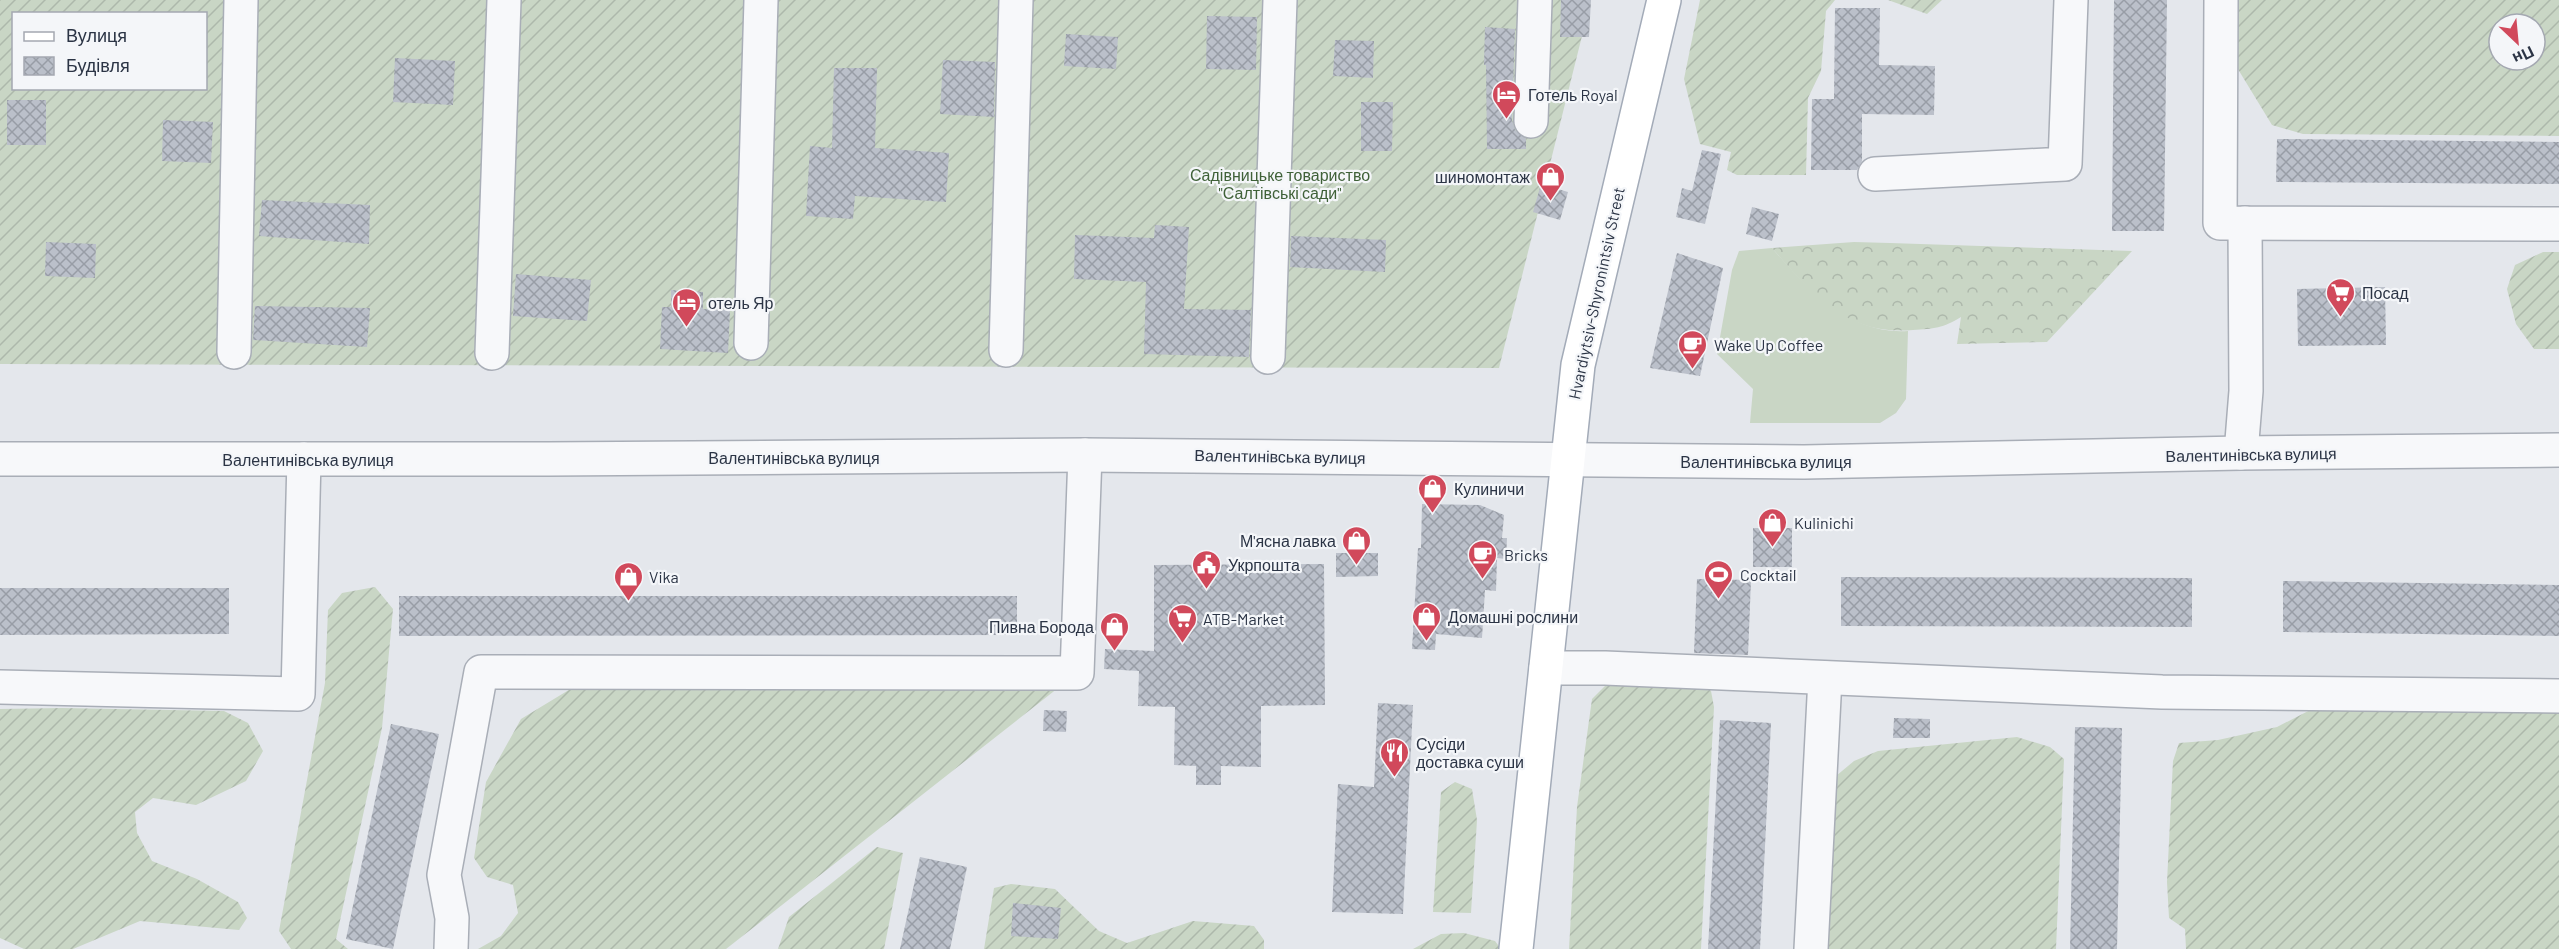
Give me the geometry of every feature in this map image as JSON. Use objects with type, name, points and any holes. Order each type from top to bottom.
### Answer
[{"type":"main road","name":"Hvardiytsiv-Shyronintsiv Street","points":[[1516,949],[1558,569],[1567,460],[1581,350],[1664,0]]},
{"type":"street","points":[[234,352],[241,0]]},
{"type":"street","points":[[492,353],[504,0]]},
{"type":"street","points":[[751,343],[761,0]]},
{"type":"street","points":[[1006,350],[1016,0]]},
{"type":"street","points":[[1268,357],[1280,0]]},
{"type":"street","points":[[1531,121],[1535,0]]},
{"type":"street","points":[[1875,174],[2065,164],[2071,0]]},
{"type":"street","points":[[2221,0],[2220,223],[2559,224]]},
{"type":"street","points":[[2241,453],[2246,391],[2245,223]]},
{"type":"street","name":"Валентинівська вулиця","points":[[0,459],[1084,455],[1804,462],[2241,453],[2559,450]]},
{"type":"street","points":[[451,949],[452,918],[444,875],[481,672],[1077,673],[1084,455]]},
{"type":"street","points":[[0,687],[298,694],[304,459]]},
{"type":"street","points":[[1546,668],[2162,692],[2559,696]]},
{"type":"street","points":[[1810,949],[1825,678]]},
{"type":"green space","name":"Садівницьке товариство \"Салтівські сади\"","points":[[0,0],[1591,0],[1499,368],[0,364]]},
{"type":"green space","points":[[1700,0],[1835,0],[1826,11],[1821,71],[1808,98],[1806,175],[1737,175],[1727,170],[1731,152],[1700,144],[1684,79]]},
{"type":"green space","points":[[1888,0],[1942,0],[1927,14]]},
{"type":"green space","points":[[2231,0],[2559,0],[2559,136],[2303,134],[2272,125],[2233,61]]},
{"type":"green space","points":[[1854,242],[2132,251],[2047,342],[1957,344],[1961,317],[1938,327],[1913,330],[1890,330],[1850,319],[1817,296],[1772,248]]},
{"type":"green space","points":[[1772,248],[1815,293],[1849,317],[1887,330],[1908,331],[1906,399],[1896,413],[1880,423],[1750,423],[1753,389],[1717,354],[1732,270],[1739,251]]},
{"type":"green space","points":[[2543,252],[2559,252],[2559,349],[2534,349],[2516,324],[2507,289],[2515,265]]},
{"type":"green space","points":[[375,587],[393,609],[382,728],[336,939],[348,949],[291,949],[279,931],[325,683],[328,610],[342,593]]},
{"type":"green space","points":[[1611,680],[1702,683],[1711,691],[1714,707],[1701,949],[1569,949],[1577,807],[1592,699]]},
{"type":"green space","points":[[577,685],[1058,688],[726,949],[478,949],[501,936],[518,913],[513,885],[487,877],[474,858],[486,782],[521,719]]},
{"type":"green space","points":[[2316,707],[2559,711],[2559,949],[2186,949],[2185,929],[2169,918],[2167,882],[2173,761],[2179,743],[2218,740],[2277,727]]},
{"type":"green space","points":[[0,709],[224,711],[248,723],[263,751],[246,781],[196,805],[153,798],[135,812],[137,833],[152,861],[197,879],[238,902],[247,918],[239,930],[140,921],[73,949],[24,949],[0,938]]},
{"type":"green space","points":[[2017,737],[2050,747],[2064,759],[2056,949],[1824,949],[1830,781],[1854,761],[1878,751]]},
{"type":"green space","points":[[1455,782],[1472,789],[1477,820],[1471,913],[1433,912],[1441,792]]},
{"type":"green space","points":[[877,847],[903,853],[884,949],[778,949],[789,917]]},
{"type":"green space","points":[[1011,884],[1055,889],[1099,931],[1127,943],[1193,921],[1254,926],[1264,940],[1264,949],[984,949],[994,888]]},
{"type":"green space","points":[[1464,933],[1495,941],[1501,949],[1413,949],[1441,934]]},
{"type":"building","points":[[1561,0],[1591,0],[1589,37],[1560,37]]},
{"type":"building","points":[[2114,0],[2167,0],[2164,231],[2112,231]]},
{"type":"building","points":[[1835,8],[1880,8],[1879,65],[1935,66],[1934,115],[1862,114],[1862,161],[1857,170],[1811,170],[1812,99],[1834,99]]},
{"type":"building","points":[[1207,16],[1257,17],[1256,70],[1206,69]]},
{"type":"building","points":[[1485,27],[1515,29],[1512,120],[1515,130],[1526,139],[1526,149],[1487,149]]},
{"type":"building","points":[[1066,34],[1118,37],[1116,69],[1064,66]]},
{"type":"building","points":[[1335,40],[1374,41],[1373,78],[1333,76]]},
{"type":"building","points":[[395,58],[455,61],[453,105],[393,102]]},
{"type":"building","points":[[943,60],[995,62],[994,117],[940,114]]},
{"type":"building","points":[[834,68],[877,68],[875,148],[949,153],[946,202],[855,196],[853,219],[806,216],[810,146],[832,148]]},
{"type":"building","points":[[7,100],[46,100],[46,145],[7,145]]},
{"type":"building","points":[[1361,102],[1393,102],[1392,151],[1361,151]]},
{"type":"building","points":[[163,120],[213,122],[211,163],[162,161]]},
{"type":"building","points":[[2277,139],[2559,142],[2559,184],[2276,182]]},
{"type":"building","points":[[1702,150],[1721,154],[1705,224],[1676,217],[1682,188],[1692,191]]},
{"type":"building","name":"шиномонтаж","points":[[1541,184],[1568,192],[1560,220],[1533,212]]},
{"type":"building","points":[[262,200],[370,205],[369,244],[259,236]]},
{"type":"building","points":[[1752,207],[1779,214],[1772,241],[1746,234]]},
{"type":"building","points":[[1155,225],[1189,227],[1184,309],[1251,310],[1249,357],[1144,354],[1146,282],[1074,279],[1075,235],[1154,238]]},
{"type":"building","points":[[1291,236],[1386,240],[1385,272],[1290,267]]},
{"type":"building","points":[[46,242],[96,244],[95,278],[45,276]]},
{"type":"building","points":[[1677,253],[1723,268],[1700,376],[1650,368]]},
{"type":"building","points":[[516,274],[591,280],[587,321],[513,316]]},
{"type":"building","name":"Посад","points":[[2385,287],[2386,345],[2298,346],[2297,289]]},
{"type":"building","points":[[671,290],[703,292],[703,309],[730,310],[728,353],[660,349],[662,307],[671,307]]},
{"type":"building","points":[[255,306],[370,308],[367,347],[253,340]]},
{"type":"building","points":[[1422,504],[1480,505],[1504,515],[1502,538],[1507,538],[1506,559],[1497,558],[1496,591],[1485,590],[1482,638],[1436,634],[1435,650],[1412,649],[1418,548],[1421,548]]},
{"type":"building","name":"Kulinichi","points":[[1753,528],[1792,528],[1792,567],[1753,567]]},
{"type":"building","name":"М'ясна лавка","points":[[1336,553],[1378,553],[1378,576],[1336,577]]},
{"type":"building","points":[[1324,564],[1325,705],[1261,706],[1261,767],[1221,766],[1221,785],[1196,785],[1196,766],[1174,765],[1175,707],[1138,706],[1139,671],[1104,669],[1105,649],[1154,651],[1154,565]]},
{"type":"building","points":[[1841,577],[2192,578],[2192,627],[1841,626]]},
{"type":"building","points":[[1697,579],[1751,580],[1748,655],[1694,653]]},
{"type":"building","points":[[2283,581],[2559,585],[2559,636],[2283,632]]},
{"type":"building","points":[[0,588],[229,588],[229,634],[0,635]]},
{"type":"building","points":[[399,596],[1017,596],[1017,635],[399,636]]},
{"type":"building","points":[[1378,703],[1413,705],[1403,914],[1332,912],[1338,784],[1374,787]]},
{"type":"building","points":[[1044,710],[1067,711],[1066,732],[1043,731]]},
{"type":"building","points":[[1894,718],[1930,719],[1930,738],[1893,738]]},
{"type":"building","points":[[1720,720],[1771,723],[1760,949],[1708,949]]},
{"type":"building","points":[[391,724],[439,734],[393,949],[346,939]]},
{"type":"building","points":[[2075,727],[2122,728],[2117,949],[2070,949]]},
{"type":"building","points":[[920,857],[967,867],[950,949],[900,949]]},
{"type":"building","points":[[1013,903],[1061,908],[1058,939],[1011,936]]},
{"type":"place","name":"Готель Royal","points":[[1507,120]]},
{"type":"place","name":"шиномонтаж","points":[[1551,202]]},
{"type":"place","name":"Посад","points":[[2341,318]]},
{"type":"place","name":"отель Яр","points":[[687,328]]},
{"type":"place","name":"Wake Up Coffee","points":[[1693,370]]},
{"type":"place","name":"Кулиничи","points":[[1433,514]]},
{"type":"place","name":"Kulinichi","points":[[1773,548]]},
{"type":"place","name":"М'ясна лавка","points":[[1357,566]]},
{"type":"place","name":"Bricks","points":[[1483,580]]},
{"type":"place","name":"Укрпошта","points":[[1207,590]]},
{"type":"place","name":"Cocktail","points":[[1719,600]]},
{"type":"place","name":"Vika","points":[[628,602]]},
{"type":"place","name":"Домашні рослини","points":[[1427,642]]},
{"type":"place","name":"ATB-Market","points":[[1182,644]]},
{"type":"place","name":"Пивна Борода","points":[[1115,652]]},
{"type":"place","name":"Сусіди доставка суши","points":[[1395,778]]}]
